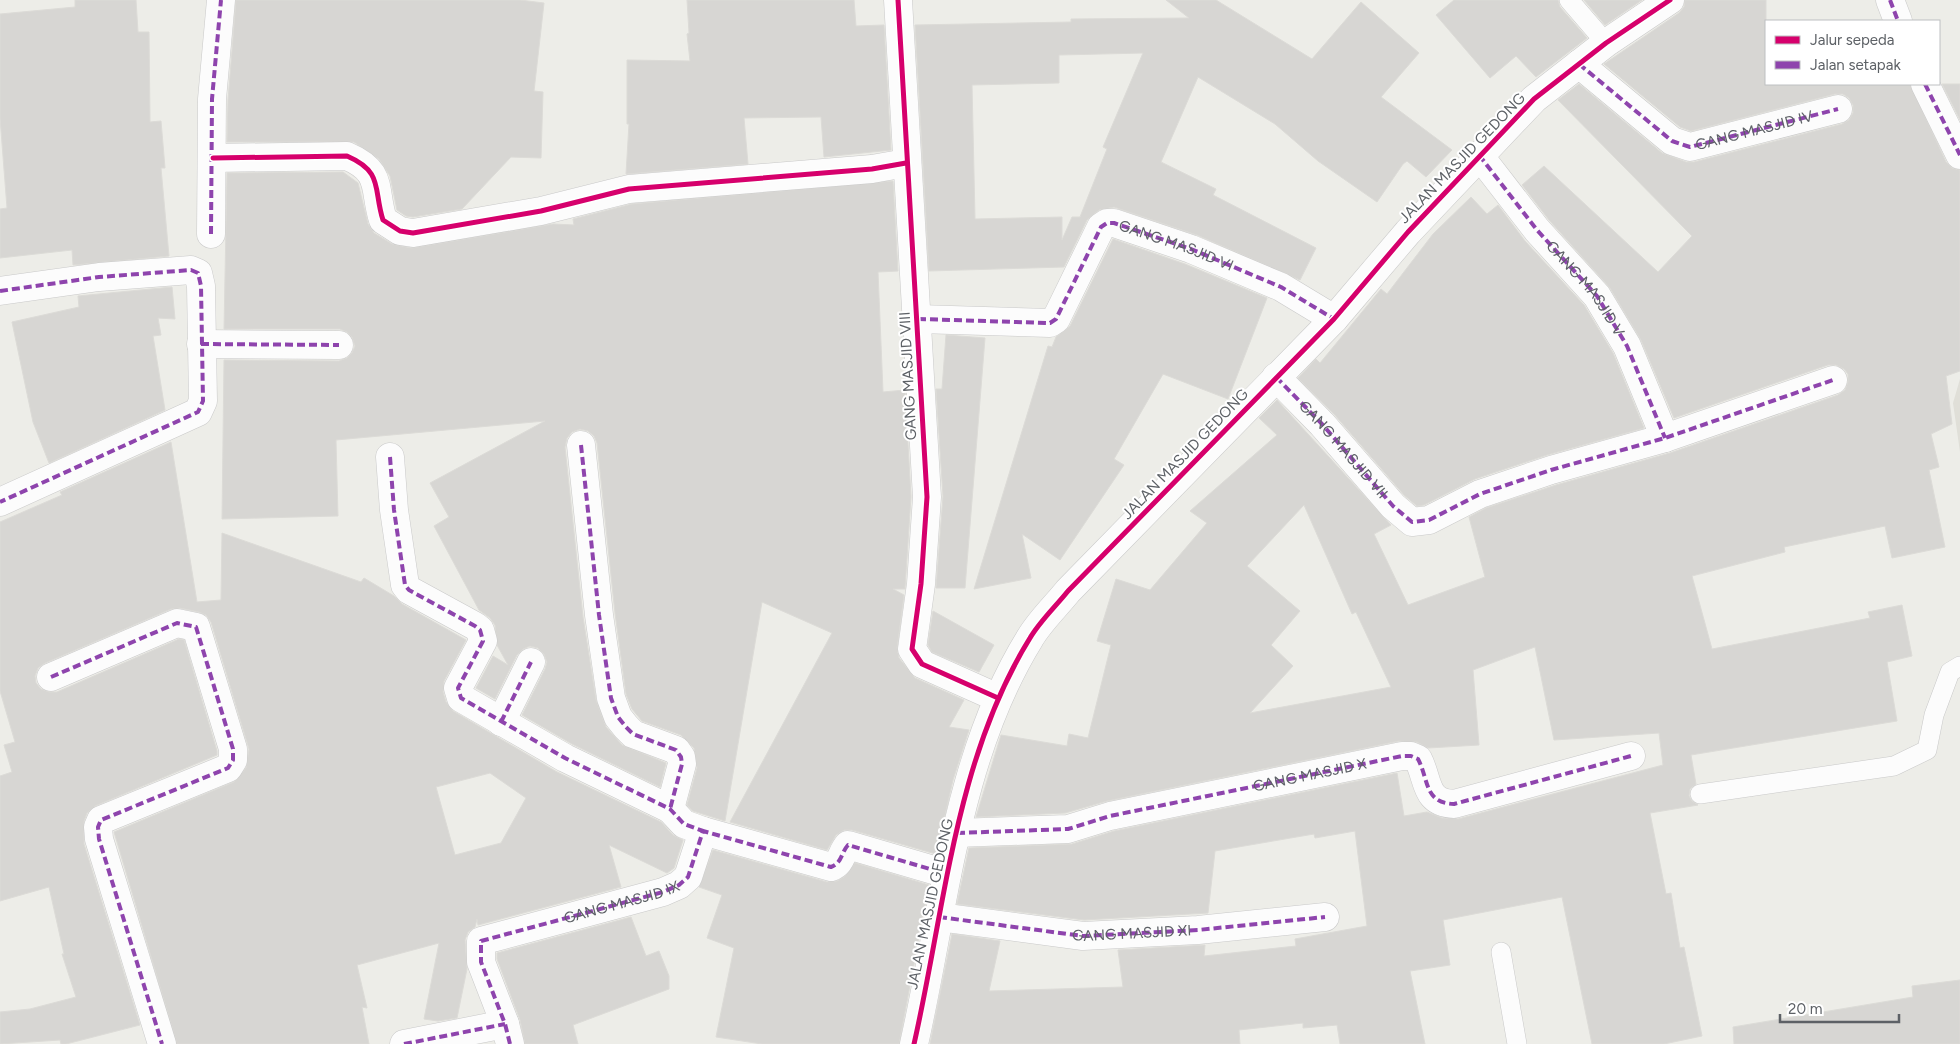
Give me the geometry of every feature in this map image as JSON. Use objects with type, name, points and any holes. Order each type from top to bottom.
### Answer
[{"type":"street","points":[[211,234],[212,100],[221,0]]},
{"type":"street","name":"GANG MASJID VIII","points":[[898,0],[906,163],[918,319],[927,497],[922,584],[912,649],[922,664],[998,698]]},
{"type":"street","name":"JALAN MASJID GEDONG","points":[[914,1044],[947,874],[974,768],[998,698],[1030,636],[1068,591],[1140,520],[1334,319],[1408,232],[1534,99],[1606,43],[1670,0]]},
{"type":"street","points":[[1890,0],[1898,20]]},
{"type":"street","name":"GANG MASJID IV","points":[[1579,64],[1672,141],[1690,147],[1838,109]]},
{"type":"street","points":[[1925,85],[1960,155]]},
{"type":"street","name":"GANG MASJID V","points":[[1479,155],[1537,230],[1597,296],[1627,346],[1665,438]]},
{"type":"street","points":[[212,158],[347,156],[357,161],[375,178],[383,220],[400,231],[413,233],[541,211],[629,189],[872,169],[906,163]]},
{"type":"street","name":"GANG MASJID VI","points":[[918,319],[1050,323],[1056,319],[1101,227],[1107,223],[1114,223],[1191,249],[1280,287],[1334,319]]},
{"type":"street","points":[[0,291],[99,276],[191,270],[198,273],[201,286],[203,401],[198,412],[0,502]]},
{"type":"street","points":[[201,344],[340,345]]},
{"type":"street","name":"GANG MASJID VII","points":[[1276,377],[1322,424],[1393,506],[1412,522],[1430,520],[1480,494],[1551,470],[1665,438]]},
{"type":"street","points":[[1665,438],[1833,380]]},
{"type":"street","points":[[581,445],[599,615],[611,698],[618,717],[633,734],[676,750],[681,757],[682,764],[670,809]]},
{"type":"street","points":[[390,457],[394,510],[406,585],[409,590],[480,630],[482,641],[458,691],[461,698],[564,758],[670,809],[684,824],[702,831],[831,867],[840,861],[843,850],[848,845],[947,874]]},
{"type":"street","points":[[51,677],[177,623],[196,627],[232,749],[233,760],[228,768],[101,820],[98,827],[98,839],[162,1044]]},
{"type":"street","points":[[502,722],[531,662]]},
{"type":"street","name":"GANG MASJID X","points":[[957,832],[1068,829],[1110,816],[1254,788],[1402,756],[1418,759],[1429,790],[1435,799],[1445,804],[1454,804],[1631,756]]},
{"type":"street","name":"GANG MASJID IX","points":[[508,1034],[481,962],[481,941],[663,892],[679,885],[688,877],[702,831]]},
{"type":"street","name":"GANG MASJID XI","points":[[939,917],[1083,936],[1198,930],[1325,917]]},
{"type":"street","points":[[404,1044],[508,1034]]},
{"type":"lane","points":[[1569,0],[1606,43]]},
{"type":"lane","points":[[1700,794],[1894,766],[1927,750],[1934,715],[1950,672],[1960,666]]},
{"type":"lane","points":[[1501,952],[1516,1044]]},
{"type":"shaded area","points":[[1960,379],[1960,452],[1953,403]]},
{"type":"building","points":[[75,0],[136,0],[138,32],[149,32],[150,122],[161,121],[165,168],[161,168],[169,256],[73,265],[72,250],[0,258],[0,209],[7,208],[0,118],[0,14],[75,7]]},
{"type":"building","points":[[236,0],[520,0],[544,3],[534,91],[543,92],[541,158],[511,157],[462,209],[413,217],[406,216],[397,210],[390,176],[379,159],[354,142],[227,142],[228,100]]},
{"type":"building","points":[[687,0],[854,0],[856,26],[884,25],[891,150],[824,157],[821,117],[744,118],[748,164],[626,174],[629,124],[627,124],[627,60],[690,61],[687,34],[689,33]]},
{"type":"building","points":[[1166,0],[1216,0],[1312,59],[1361,2],[1419,53],[1381,97],[1452,150],[1426,177],[1407,161],[1377,202],[1318,161],[1275,124],[1198,77],[1161,162],[1216,189],[1213,195],[1316,248],[1300,280],[1197,235],[1114,207],[1099,210],[1087,220],[1064,267],[929,271],[915,25],[1071,22],[1071,19],[1189,18]],"holes":[[[1143,53],[1103,147],[1107,149],[1080,217],[1072,217],[1062,240],[1062,217],[975,219],[972,85],[1059,83],[1059,55]]]},
{"type":"building","points":[[1454,0],[1558,0],[1560,7],[1587,38],[1536,77],[1516,56],[1490,78],[1436,15]]},
{"type":"building","points":[[1584,0],[1642,0],[1605,25]]},
{"type":"building","points":[[1685,0],[1766,0],[1765,85],[1910,85],[1946,162],[1952,168],[1960,170],[1960,371],[1946,376],[1952,424],[1931,434],[1939,467],[1929,470],[1945,547],[1892,558],[1885,526],[1784,547],[1785,552],[1692,576],[1712,649],[1870,618],[1868,612],[1902,605],[1912,656],[1887,662],[1897,721],[1691,755],[1696,784],[1690,789],[1689,796],[1698,805],[1650,813],[1666,894],[1671,893],[1680,948],[1684,947],[1702,1036],[1664,1044],[1592,1044],[1562,897],[1443,920],[1450,965],[1410,971],[1425,1044],[1340,1044],[1337,1025],[1303,1028],[1303,1023],[1239,1030],[1240,1044],[930,1044],[952,934],[1000,941],[989,991],[1123,987],[1118,950],[1205,945],[1204,956],[1296,946],[1295,939],[1367,926],[1355,831],[1315,838],[1314,834],[1215,851],[1208,913],[1084,920],[957,904],[969,848],[1072,844],[1114,831],[1397,773],[1404,816],[1427,812],[1442,818],[1458,819],[1663,765],[1659,733],[1554,740],[1535,647],[1473,670],[1479,745],[1428,748],[1417,742],[1399,741],[1107,801],[1065,813],[976,817],[1001,735],[1067,746],[1069,734],[1088,738],[1111,645],[1097,641],[1116,579],[1150,590],[1207,523],[1190,511],[1277,435],[1259,418],[1277,400],[1391,525],[1374,534],[1408,605],[1485,577],[1469,517],[1486,508],[1556,485],[1670,453],[1838,395],[1845,390],[1848,374],[1844,369],[1836,365],[1828,365],[1674,418],[1641,340],[1610,288],[1549,220],[1522,185],[1544,166],[1658,272],[1692,236],[1558,100],[1579,84],[1662,153],[1686,162],[1694,162],[1842,124],[1849,120],[1853,113],[1853,105],[1849,98],[1843,94],[1835,94],[1691,131],[1680,127],[1604,64],[1679,13],[1684,7]],"holes":[[[1304,505],[1352,614],[1356,612],[1391,687],[1250,713],[1293,666],[1271,645],[1300,611],[1247,566]]]},
{"type":"building","points":[[1942,84],[1960,84],[1960,120]]},
{"type":"building","points":[[343,172],[358,183],[368,224],[374,233],[392,244],[411,248],[553,224],[574,225],[573,219],[632,204],[893,181],[898,271],[878,272],[883,392],[905,390],[911,497],[905,589],[893,589],[904,595],[897,648],[899,658],[915,678],[964,700],[949,727],[969,730],[953,780],[936,854],[852,830],[844,830],[836,835],[827,850],[730,822],[832,633],[762,602],[725,821],[693,811],[687,805],[697,768],[694,748],[681,735],[642,721],[632,709],[626,694],[615,613],[597,443],[594,436],[588,431],[580,429],[572,432],[567,438],[565,447],[583,617],[596,700],[606,727],[622,745],[666,763],[660,787],[572,744],[522,715],[547,662],[544,654],[538,648],[530,646],[523,649],[517,655],[495,699],[476,688],[493,656],[508,665],[497,645],[495,625],[490,618],[479,610],[434,526],[449,517],[430,483],[545,421],[336,440],[338,516],[222,519],[224,360],[339,361],[347,358],[355,346],[352,337],[340,329],[224,329],[227,173]]},
{"type":"building","points":[[1471,197],[1487,214],[1498,205],[1525,241],[1584,305],[1613,353],[1644,428],[1547,455],[1475,479],[1424,505],[1417,506],[1404,495],[1334,414],[1298,378],[1316,359],[1320,363],[1381,289],[1387,294],[1433,234]]},
{"type":"building","points":[[1113,239],[1185,264],[1267,298],[1228,399],[1163,374],[1114,459],[1124,465],[1060,560],[1022,534],[1031,578],[974,589],[1048,346],[1052,347],[1056,337],[1070,326]]},
{"type":"building","points":[[172,287],[175,319],[158,318],[161,335],[153,336],[165,410],[49,463],[33,422],[12,322],[79,307],[78,296]]},
{"type":"building","points":[[946,335],[985,338],[965,588],[936,588],[943,496],[936,389],[942,389]]},
{"type":"building","points":[[171,442],[197,602],[221,600],[222,533],[361,582],[364,578],[394,596],[402,604],[466,640],[444,681],[443,692],[446,702],[453,711],[557,772],[661,822],[673,835],[683,840],[674,868],[667,873],[609,845],[621,887],[478,925],[477,919],[475,927],[468,932],[465,940],[467,969],[457,1018],[438,1021],[424,1019],[439,943],[357,965],[367,1008],[362,1007],[369,1044],[177,1044],[114,832],[234,782],[246,768],[249,749],[211,622],[206,615],[199,612],[180,608],[171,609],[45,663],[38,668],[35,676],[36,683],[41,689],[57,692],[179,639],[184,640],[217,755],[95,806],[87,813],[84,821],[84,844],[140,1025],[66,1044],[61,1044],[60,1040],[0,1044],[0,1012],[30,1009],[76,997],[62,954],[64,954],[49,887],[0,901],[0,776],[12,772],[4,745],[15,742],[0,691],[0,522],[62,495],[60,492]],"holes":[[[490,773],[526,798],[501,843],[455,855],[436,787]]]},
{"type":"building","points":[[933,611],[994,645],[979,672],[932,652],[928,645]]},
{"type":"building","points":[[713,850],[827,882],[837,881],[844,877],[855,863],[929,885],[899,1044],[762,1044],[716,1037],[734,948],[707,938],[722,895],[699,887]]},
{"type":"building","points":[[631,917],[646,956],[659,951],[669,976],[669,989],[573,1025],[578,1044],[525,1044],[520,1020],[497,959],[497,953]]},
{"type":"building","points":[[1960,980],[1960,1044],[1734,1044],[1733,1027],[1913,997],[1912,986]]},
{"type":"marked path","points":[[211,234],[212,99],[221,0]]},
{"type":"marked path","points":[[1890,0],[1898,20]]},
{"type":"marked path","points":[[1579,64],[1672,141],[1690,147],[1838,109]]},
{"type":"marked path","points":[[1925,85],[1960,155]]},
{"type":"marked path","points":[[1479,155],[1537,230],[1597,296],[1627,346],[1665,438]]},
{"type":"marked path","points":[[918,319],[1050,323],[1056,319],[1101,227],[1107,223],[1114,223],[1191,249],[1281,287],[1334,319]]},
{"type":"marked path","points":[[0,291],[99,277],[191,270],[198,273],[201,286],[203,401],[198,412],[0,502]]},
{"type":"marked path","points":[[201,344],[339,345]]},
{"type":"marked path","points":[[1276,377],[1322,424],[1393,506],[1412,522],[1429,520],[1480,494],[1551,470],[1665,438],[1833,380]]},
{"type":"marked path","points":[[581,445],[599,615],[611,698],[618,717],[633,734],[676,750],[681,757],[682,764],[670,809]]},
{"type":"marked path","points":[[390,457],[394,510],[405,585],[409,590],[480,630],[483,641],[458,688],[461,698],[565,758],[670,809],[684,824],[703,831]]},
{"type":"marked path","points":[[51,677],[177,623],[196,627],[233,749],[233,760],[228,768],[101,820],[98,827],[99,839],[162,1044]]},
{"type":"marked path","points":[[501,722],[531,662]]},
{"type":"marked path","points":[[957,833],[1068,829],[1110,816],[1402,756],[1411,756],[1418,759],[1432,795],[1444,803],[1454,804],[1631,756]]},
{"type":"marked path","points":[[510,1044],[505,1024],[481,962],[481,941],[663,892],[679,885],[688,877],[703,831],[831,867],[839,860],[848,845],[947,874]]},
{"type":"marked path","points":[[939,917],[1083,936],[1198,930],[1325,917]]},
{"type":"marked path","points":[[404,1044],[505,1024]]},
{"type":"cycle path","points":[[898,0],[927,497],[921,584],[912,649],[922,664],[998,698]]},
{"type":"cycle path","points":[[914,1044],[956,835],[969,784],[985,733],[1005,685],[1034,632],[1068,591],[1334,319],[1408,232],[1534,99],[1606,43],[1670,0]]},
{"type":"cycle path","points":[[213,158],[347,156],[367,168],[372,175],[383,220],[400,231],[413,233],[541,211],[629,189],[872,169],[906,163]]}]
